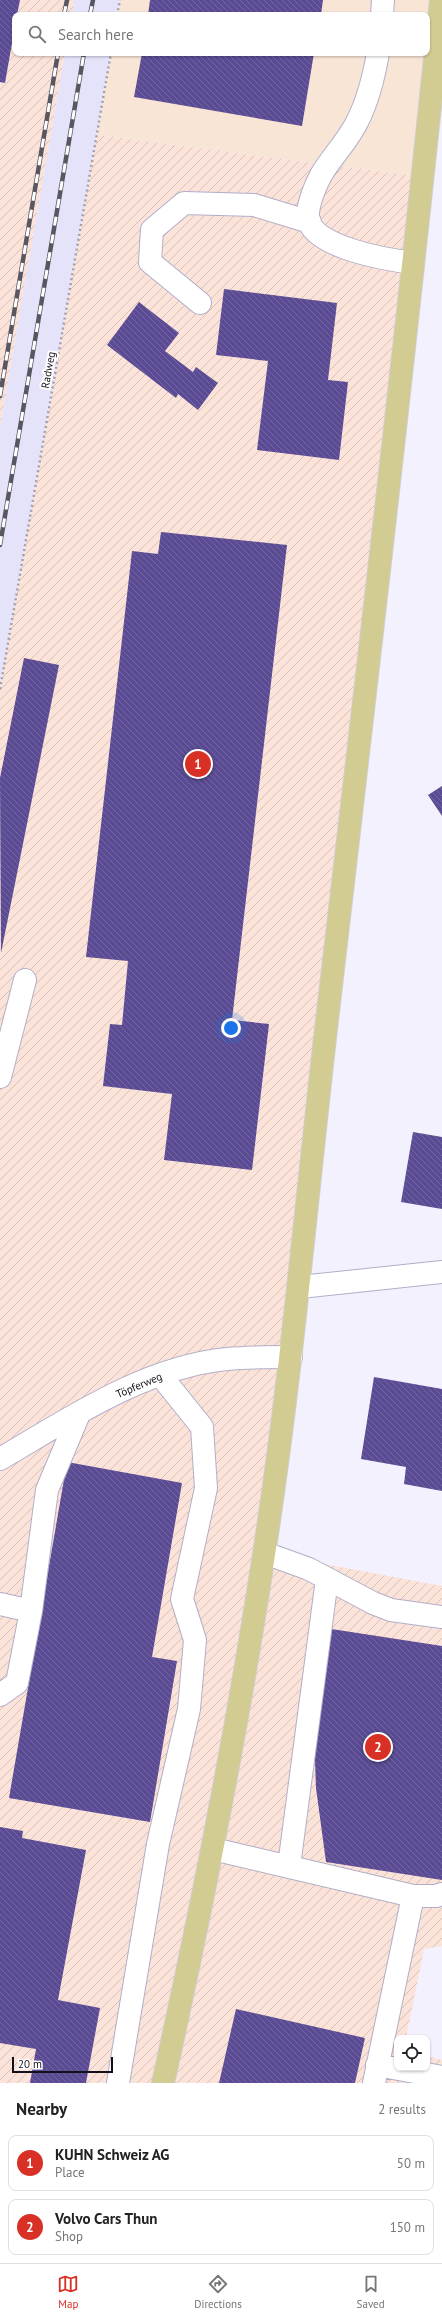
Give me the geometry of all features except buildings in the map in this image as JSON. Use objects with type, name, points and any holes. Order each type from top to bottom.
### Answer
[{"type":"main road","points":[[163,2083],[213,1849],[264,1553],[291,1357],[300,1287],[325,1035],[413,263],[440,0]]},
{"type":"street","points":[[382,12],[383,0]]},
{"type":"street","points":[[377,56],[372,87],[358,121],[320,176],[309,206],[310,222],[315,231],[330,241],[352,250],[370,256],[413,263]]},
{"type":"street","points":[[200,303],[150,262],[152,230],[184,203],[254,204],[310,222]]},
{"type":"street","points":[[0,1077],[25,980]]},
{"type":"street","points":[[300,1287],[442,1272]]},
{"type":"street","name":"Töpferweg","points":[[0,1460],[79,1414],[133,1386],[185,1367],[226,1359],[291,1357]]},
{"type":"street","points":[[118,2083],[158,1844],[189,1709],[195,1640],[182,1599],[206,1488],[202,1427],[161,1376]]},
{"type":"street","points":[[0,1695],[16,1683],[31,1612],[48,1490],[79,1414]]},
{"type":"street","points":[[264,1553],[289,1561],[391,1610],[442,1617]]},
{"type":"street","points":[[289,1866],[327,1579]]},
{"type":"street","points":[[0,1604],[31,1612]]},
{"type":"street","points":[[213,1849],[413,1896],[436,1896],[442,1894]]},
{"type":"street","points":[[413,1896],[376,2074],[442,2077]]},
{"type":"path","points":[[118,12],[120,0]]},
{"type":"path","name":"Radweg","points":[[0,689],[110,56]]},
{"type":"shaded area","points":[[0,0],[74,0],[72,12],[12,12],[12,56],[64,56],[0,428]]},
{"type":"shaded area","points":[[74,0],[120,0],[118,12],[72,12]]},
{"type":"shaded area","points":[[120,0],[441,0],[423,177],[97,135],[110,56],[430,56],[430,12],[118,12]]},
{"type":"shaded area","points":[[64,56],[110,56],[0,689],[0,428]]},
{"type":"shaded area","points":[[97,135],[423,177],[265,1553],[442,1586],[442,1946],[424,1949],[407,2035],[394,2035],[394,2071],[430,2071],[430,2057],[442,2060],[442,2083],[0,2083],[0,689]]},
{"type":"railway","points":[[65,12],[67,0]]},
{"type":"railway","points":[[91,12],[93,0]]},
{"type":"railway","points":[[0,396],[57,56]]},
{"type":"railway","points":[[0,545],[83,56]]},
{"type":"place","name":"KUHN Schweiz AG","points":[[198,764]]},
{"type":"place","name":"Volvo Cars Thun","points":[[378,1747]]}]
